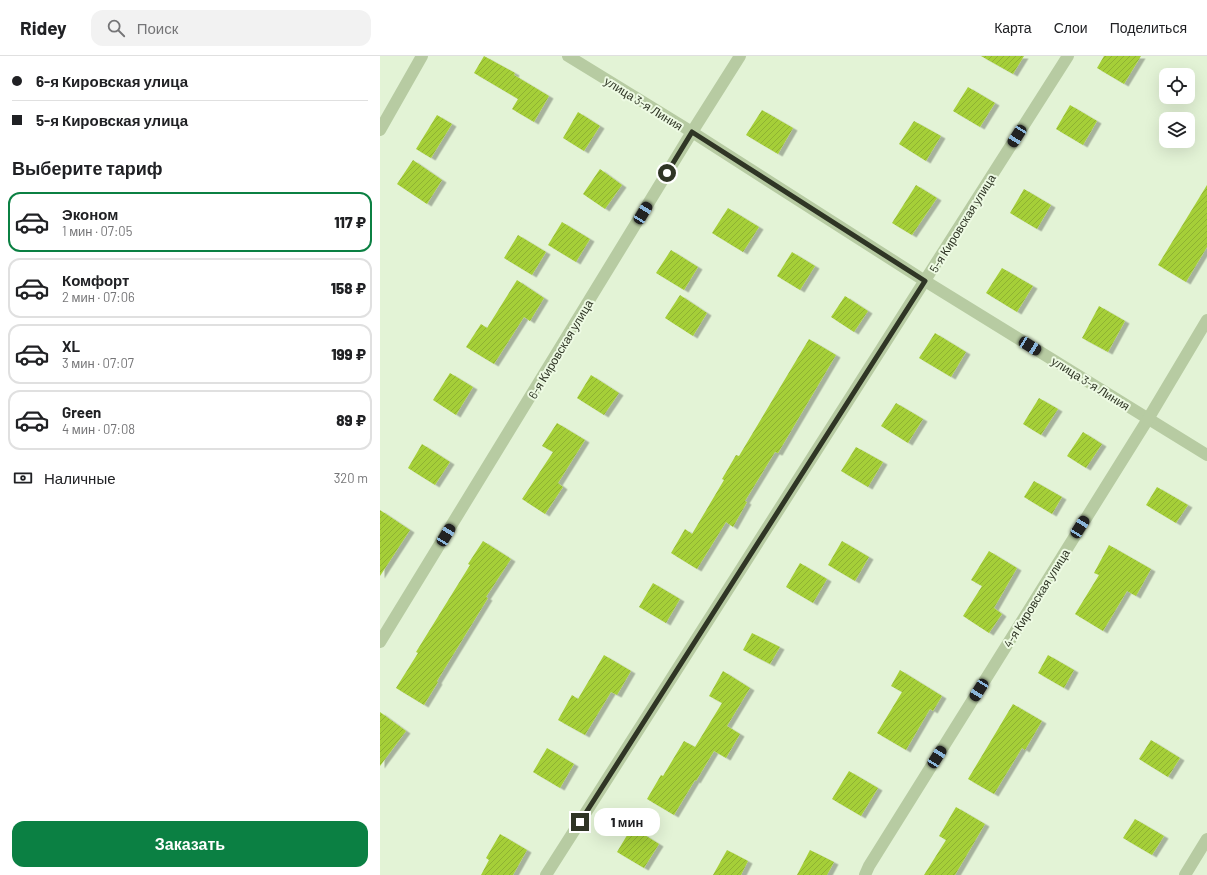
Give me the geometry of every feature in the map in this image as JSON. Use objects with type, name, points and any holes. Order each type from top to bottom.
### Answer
[{"type":"street","points":[[380,130],[422,56]]},
{"type":"street","name":"улица 3-я Линия","points":[[568,56],[692,132],[925,281],[1207,455]]},
{"type":"street","name":"6-я Кировская улица","points":[[380,642],[740,56]]},
{"type":"street","name":"5-я Кировская улица","points":[[546,875],[1068,56]]},
{"type":"street","name":"4-я Кировская улица","points":[[865,875],[1148,419],[1207,320]]},
{"type":"street","points":[[1185,875],[1207,839]]},
{"type":"building","points":[[484,56],[515,73],[514,75],[549,96],[534,122],[512,109],[518,99],[474,73]]},
{"type":"building","points":[[981,56],[1024,56],[1013,74]]},
{"type":"building","points":[[1104,56],[1141,56],[1124,84],[1097,68]]},
{"type":"building","points":[[968,87],[995,103],[980,127],[953,111]]},
{"type":"building","points":[[1070,105],[1097,121],[1083,145],[1056,129]]},
{"type":"building","points":[[762,110],[793,128],[778,154],[746,135]]},
{"type":"building","points":[[578,112],[600,126],[584,151],[563,138]]},
{"type":"building","points":[[437,115],[452,124],[431,158],[416,149]]},
{"type":"building","points":[[914,121],[941,136],[926,161],[899,144]]},
{"type":"building","points":[[413,160],[442,180],[427,204],[397,184]]},
{"type":"building","points":[[600,169],[622,185],[605,209],[583,194]]},
{"type":"building","points":[[916,185],[937,198],[912,235],[892,223]]},
{"type":"building","points":[[1207,185],[1207,247],[1186,282],[1158,265]]},
{"type":"building","points":[[1024,189],[1051,205],[1037,229],[1010,213]]},
{"type":"building","points":[[728,208],[759,227],[743,252],[712,233]]},
{"type":"building","points":[[562,222],[590,239],[576,262],[548,245]]},
{"type":"building","points":[[518,235],[546,252],[532,275],[504,258]]},
{"type":"building","points":[[671,250],[698,267],[684,290],[656,273]]},
{"type":"building","points":[[792,252],[815,266],[800,290],[777,276]]},
{"type":"building","points":[[1002,268],[1033,286],[1017,312],[986,293]]},
{"type":"building","points":[[517,280],[544,298],[530,321],[524,317],[494,364],[466,347],[481,324],[487,328]]},
{"type":"building","points":[[680,295],[707,313],[693,336],[665,318]]},
{"type":"building","points":[[845,296],[868,311],[854,332],[831,317]]},
{"type":"building","points":[[1099,306],[1125,321],[1108,352],[1082,338]]},
{"type":"building","points":[[935,333],[966,352],[951,377],[919,358]]},
{"type":"building","points":[[809,339],[836,355],[778,453],[775,452],[745,501],[747,502],[733,527],[726,522],[697,569],[671,553],[685,529],[692,534],[724,480],[722,479],[736,455],[739,456]]},
{"type":"building","points":[[450,373],[473,387],[456,415],[433,400]]},
{"type":"building","points":[[591,375],[619,393],[604,415],[577,398]]},
{"type":"building","points":[[1039,398],[1058,409],[1041,435],[1023,424]]},
{"type":"building","points":[[896,403],[923,419],[908,443],[881,426]]},
{"type":"building","points":[[557,423],[585,440],[558,483],[563,487],[545,514],[522,499],[553,452],[542,446]]},
{"type":"building","points":[[1083,432],[1102,444],[1086,468],[1067,456]]},
{"type":"building","points":[[422,444],[450,462],[435,485],[408,468]]},
{"type":"building","points":[[856,447],[883,462],[868,487],[841,471]]},
{"type":"building","points":[[1034,481],[1062,497],[1052,514],[1024,497]]},
{"type":"building","points":[[1157,487],[1188,505],[1176,523],[1146,505]]},
{"type":"building","points":[[380,510],[410,530],[380,576]]},
{"type":"building","points":[[483,541],[511,559],[486,597],[488,598],[424,705],[396,688]]},
{"type":"building","points":[[842,541],[869,557],[855,581],[828,565]]},
{"type":"building","points":[[1109,545],[1151,569],[1136,596],[1127,591],[1103,631],[1075,614],[1099,575],[1094,573]]},
{"type":"building","points":[[989,551],[1017,568],[994,608],[1002,614],[989,633],[963,616],[982,586],[971,580]]},
{"type":"building","points":[[800,563],[827,579],[813,603],[786,587]]},
{"type":"building","points":[[653,583],[680,599],[666,623],[639,607]]},
{"type":"building","points":[[752,633],[780,647],[770,664],[743,650]]},
{"type":"building","points":[[604,655],[631,671],[617,695],[611,692],[585,735],[558,720],[572,695],[578,699]]},
{"type":"building","points":[[1048,655],[1074,670],[1064,688],[1038,673]]},
{"type":"building","points":[[900,670],[942,696],[933,711],[930,709],[906,750],[877,733],[902,692],[891,686]]},
{"type":"building","points":[[723,671],[750,688],[727,726],[740,734],[726,758],[714,751],[674,815],[647,799],[684,741],[695,747],[722,703],[709,696]]},
{"type":"building","points":[[1013,704],[1042,721],[1025,750],[1022,748],[994,794],[968,779]]},
{"type":"building","points":[[380,712],[406,731],[380,766]]},
{"type":"building","points":[[1151,740],[1180,758],[1168,777],[1139,759]]},
{"type":"building","points":[[547,748],[574,764],[560,788],[533,772]]},
{"type":"building","points":[[849,771],[878,788],[861,816],[832,799]]},
{"type":"building","points":[[956,807],[985,824],[955,875],[924,875],[946,840],[939,836]]},
{"type":"building","points":[[1135,819],[1164,836],[1152,855],[1123,838]]},
{"type":"building","points":[[632,827],[659,844],[644,868],[617,852]]},
{"type":"building","points":[[500,834],[527,850],[513,875],[481,875],[489,860],[486,858]]},
{"type":"building","points":[[727,850],[748,861],[741,875],[713,875]]},
{"type":"building","points":[[810,850],[834,862],[827,875],[797,875]]},
{"type":"route","points":[[580,822],[925,281],[692,132],[667,173]]}]
